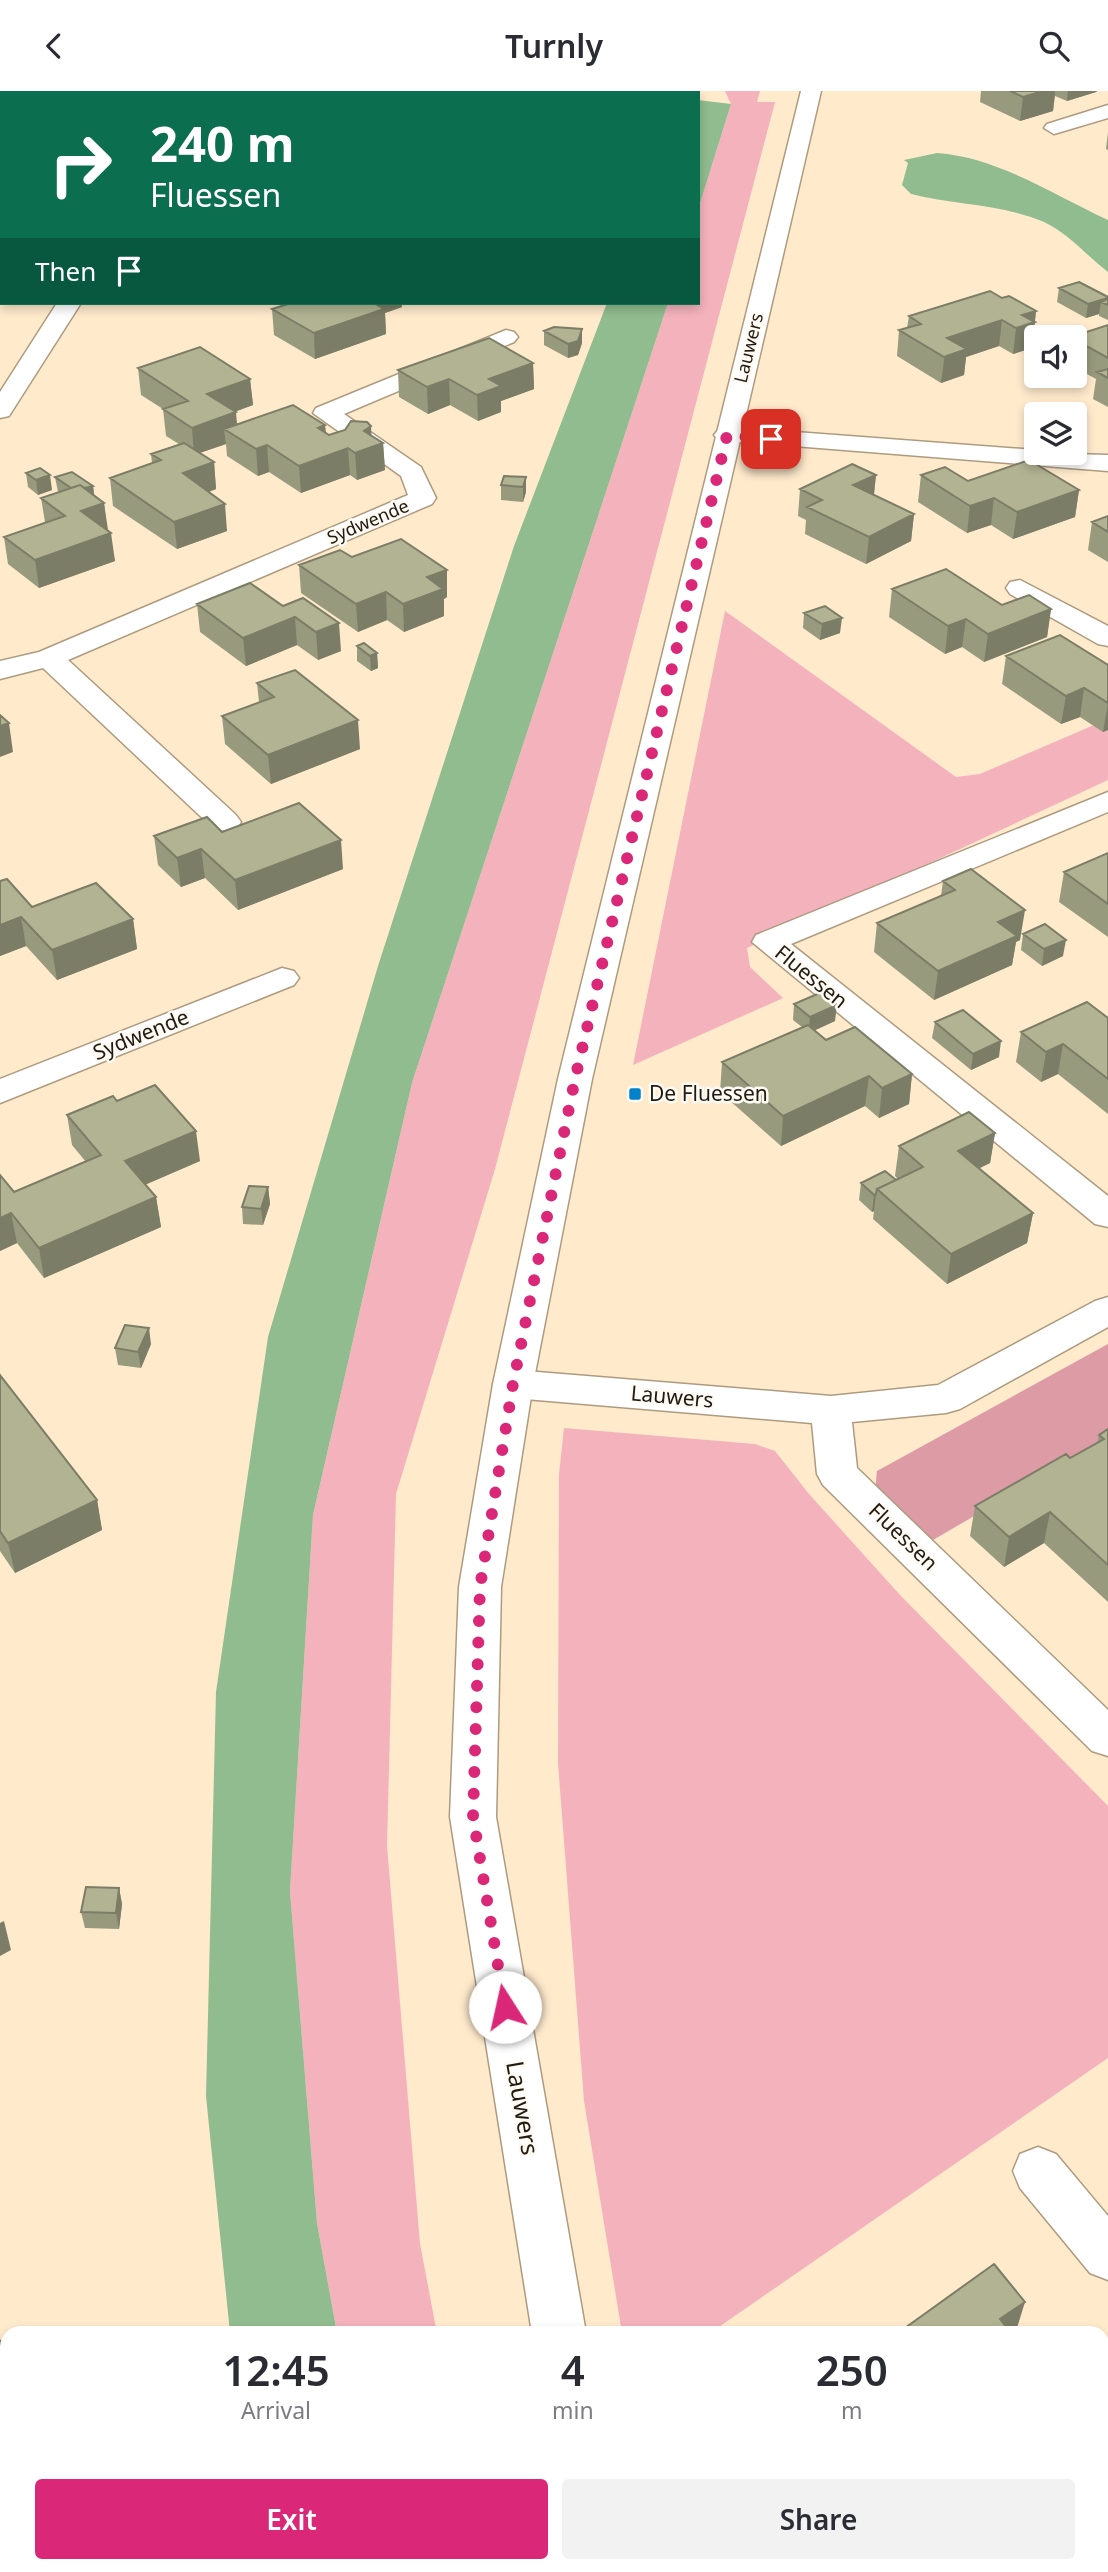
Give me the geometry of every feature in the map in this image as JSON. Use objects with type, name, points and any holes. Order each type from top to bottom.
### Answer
[{"type":"street","name":"Lauwers","points":[[558,2326],[473,1817],[480,1587],[513,1384],[575,1079],[811,91]]},
{"type":"street","points":[[1054,128],[1108,111]]},
{"type":"street","points":[[0,411],[68,305]]},
{"type":"street","name":"Sydwende","points":[[0,670],[49,657],[423,498],[412,472],[325,413],[506,337]]},
{"type":"street","points":[[727,435],[1108,463]]},
{"type":"street","points":[[1020,588],[1108,638]]},
{"type":"street","points":[[49,657],[225,822]]},
{"type":"street","name":"Fluessen","points":[[1108,801],[768,942],[1108,1215]]},
{"type":"street","name":"Sydwende","points":[[0,1092],[282,978]]},
{"type":"street","points":[[831,1410],[946,1399],[1108,1310]]},
{"type":"street","name":"Lauwers","points":[[513,1384],[831,1410]]},
{"type":"street","name":"Fluessen","points":[[831,1410],[837,1474],[1108,1738]]},
{"type":"street","points":[[1038,2171],[1108,2255]]},
{"type":"shaded area","points":[[725,91],[760,91],[757,102],[775,102],[495,1169],[396,1494],[387,1846],[420,2244],[436,2326],[336,2326],[317,2223],[290,1891],[313,1515],[412,1083],[667,305],[700,305],[700,204],[731,104]]},
{"type":"shaded area","points":[[700,100],[731,104],[700,204]]},
{"type":"shaded area","points":[[937,153],[959,156],[1003,169],[1108,220],[1108,272],[1069,238],[1044,222],[995,208],[911,194],[902,185],[908,163],[904,160]]},
{"type":"shaded area","points":[[606,305],[667,305],[412,1083],[313,1515],[290,1891],[317,2223],[336,2326],[229,2326],[206,2096],[216,1692],[268,1337],[378,966],[514,546]]},
{"type":"shaded area","points":[[725,611],[956,777],[980,774],[1108,719],[1108,780],[747,948],[750,967],[783,998],[633,1065]]},
{"type":"shaded area","points":[[1108,1344],[1108,1438],[921,1547],[875,1492],[877,1471]]},
{"type":"shaded area","points":[[564,1428],[755,1444],[775,1451],[809,1494],[900,1595],[1108,1806],[1108,2058],[720,2326],[621,2326],[584,2101],[558,1763],[559,1474]]},
{"type":"building","points":[[1010,91],[1043,91],[1023,97]]},
{"type":"building","points":[[1079,282],[1108,298],[1088,304],[1059,288]]},
{"type":"building","points":[[990,291],[1002,298],[1009,296],[1036,311],[1022,315],[1035,322],[1016,328],[1002,320],[947,338],[967,349],[944,357],[899,330],[921,324],[909,316]]},
{"type":"building","points":[[285,305],[377,305],[384,309],[314,333],[272,309]]},
{"type":"building","points":[[1108,325],[1108,358],[1087,346],[1087,332]]},
{"type":"building","points":[[554,327],[582,329],[578,341],[568,344],[544,331]]},
{"type":"building","points":[[489,338],[533,363],[489,379],[501,386],[477,395],[449,379],[427,387],[398,370]]},
{"type":"building","points":[[200,347],[250,379],[207,394],[236,412],[192,428],[163,409],[188,401],[138,368]]},
{"type":"building","points":[[1108,369],[1108,378],[1097,372]]},
{"type":"building","points":[[293,405],[325,425],[318,428],[329,435],[345,430],[351,421],[367,422],[371,426],[364,431],[383,443],[355,453],[348,448],[299,466],[267,445],[256,449],[224,429]]},
{"type":"building","points":[[184,443],[214,462],[183,473],[225,504],[174,522],[110,478],[161,460],[151,454]]},
{"type":"building","points":[[1024,462],[1024,465],[1037,465],[1079,490],[1017,512],[994,498],[970,506],[921,475],[945,467],[968,481]]},
{"type":"building","points":[[852,464],[876,475],[853,485],[914,514],[869,537],[807,507],[822,500],[800,489]]},
{"type":"building","points":[[40,468],[50,475],[36,480],[26,473]]},
{"type":"building","points":[[72,472],[93,486],[85,488],[80,485],[71,488],[55,477]]},
{"type":"building","points":[[504,476],[526,477],[523,487],[501,485]]},
{"type":"building","points":[[80,485],[104,503],[81,511],[111,533],[35,560],[4,537],[65,516],[41,498]]},
{"type":"building","points":[[1108,516],[1108,532],[1092,522]]},
{"type":"building","points":[[401,539],[447,570],[427,577],[443,589],[403,604],[386,592],[356,604],[299,565],[340,550],[352,557]]},
{"type":"building","points":[[946,569],[1002,605],[1029,595],[1051,609],[988,634],[966,619],[948,626],[892,589]]},
{"type":"building","points":[[250,583],[283,606],[303,598],[339,623],[316,632],[295,617],[243,638],[197,604]]},
{"type":"building","points":[[825,606],[842,618],[822,624],[804,613]]},
{"type":"building","points":[[1060,635],[1108,665],[1108,703],[1084,688],[1066,696],[1006,656]]},
{"type":"building","points":[[364,643],[377,653],[370,656],[357,646]]},
{"type":"building","points":[[295,670],[358,720],[268,755],[222,716],[274,697],[257,683]]},
{"type":"building","points":[[0,715],[9,723],[0,726]]},
{"type":"building","points":[[299,803],[341,840],[235,880],[201,849],[177,858],[154,836],[207,817],[222,832]]},
{"type":"building","points":[[1108,853],[1108,904],[1064,872]]},
{"type":"building","points":[[971,869],[1025,910],[998,922],[1017,936],[938,971],[877,923],[955,890],[943,881]]},
{"type":"building","points":[[7,879],[32,907],[96,883],[133,919],[52,950],[21,917],[0,925],[0,881]]},
{"type":"building","points":[[1045,924],[1066,940],[1044,949],[1023,934]]},
{"type":"building","points":[[822,992],[837,1005],[810,1017],[794,1004]]},
{"type":"building","points":[[1087,1002],[1108,1018],[1108,1079],[1063,1044],[1046,1052],[1021,1032]]},
{"type":"building","points":[[963,1010],[1001,1041],[973,1054],[935,1022]]},
{"type":"building","points":[[808,1025],[826,1040],[855,1027],[912,1074],[882,1088],[869,1076],[783,1116],[722,1062]]},
{"type":"building","points":[[155,1085],[196,1131],[125,1161],[156,1197],[39,1248],[11,1213],[0,1218],[0,1175],[14,1192],[101,1155],[67,1115],[113,1096],[117,1101]]},
{"type":"building","points":[[969,1112],[995,1133],[958,1151],[1033,1213],[951,1254],[877,1189],[923,1167],[899,1146]]},
{"type":"building","points":[[885,1171],[896,1180],[877,1189],[874,1195],[861,1183]]},
{"type":"building","points":[[249,1186],[268,1187],[261,1209],[242,1207]]},
{"type":"building","points":[[125,1325],[149,1328],[138,1352],[115,1348]]},
{"type":"building","points":[[0,1375],[97,1500],[8,1543],[0,1531]]},
{"type":"building","points":[[1108,1429],[1108,1565],[1050,1512],[1009,1537],[975,1506],[1066,1454],[1070,1458],[1104,1439],[1099,1435]]},
{"type":"building","points":[[86,1887],[119,1888],[116,1913],[81,1912]]},
{"type":"building","points":[[994,2264],[1025,2302],[1000,2319],[1006,2326],[908,2326]]},
{"type":"place","name":"De Fluessen","points":[[635,1094]]},
{"type":"route","points":[[505,2007],[473,1817],[480,1587],[513,1384],[575,1079],[727,435],[771,439]]}]
